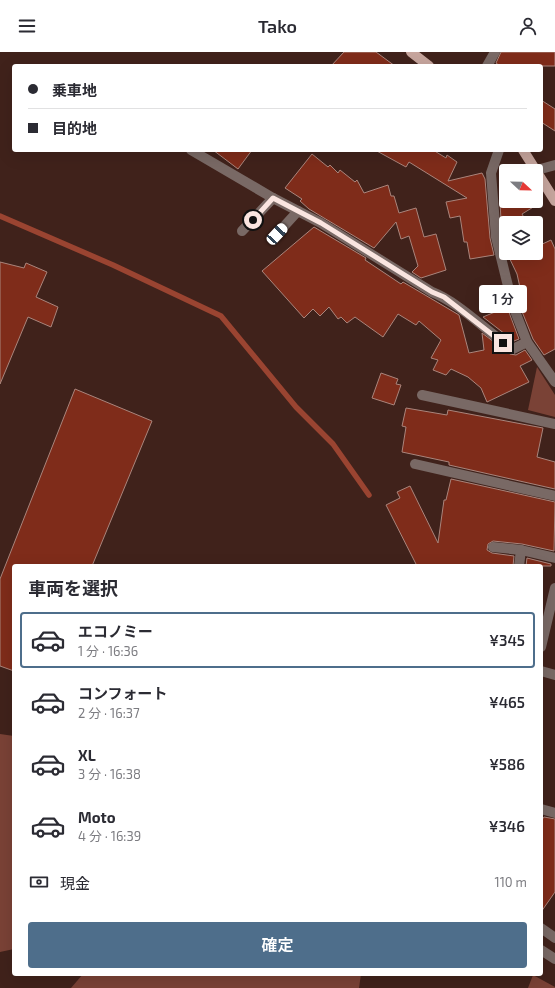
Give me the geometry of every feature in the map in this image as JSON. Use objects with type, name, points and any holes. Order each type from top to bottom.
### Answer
[{"type":"main road","points":[[411,52],[426,64]]},
{"type":"main road","points":[[524,152],[533,164]]},
{"type":"main road","points":[[543,180],[555,201]]},
{"type":"street","points":[[488,64],[495,52]]},
{"type":"street","points":[[194,152],[273,198],[321,223],[432,292],[444,297],[493,336],[513,349],[527,342]]},
{"type":"street","points":[[498,152],[492,173],[496,236],[513,306],[527,342],[555,382]]},
{"type":"street","points":[[543,168],[555,165]]},
{"type":"street","points":[[242,231],[273,198]]},
{"type":"street","points":[[277,234],[298,212]]},
{"type":"street","points":[[422,395],[555,424]]},
{"type":"street","points":[[415,464],[555,496]]},
{"type":"street","points":[[493,547],[521,550],[555,558]]},
{"type":"street","points":[[518,564],[521,550]]},
{"type":"street","points":[[543,641],[552,614],[555,588]]},
{"type":"street","points":[[543,672],[555,675]]},
{"type":"street","points":[[543,810],[555,813]]},
{"type":"street","points":[[543,929],[555,938]]},
{"type":"street","points":[[543,951],[555,959]]},
{"type":"shaded area","points":[[537,367],[555,395],[555,417],[528,410]]},
{"type":"shaded area","points":[[0,734],[12,736],[12,949],[0,952]]},
{"type":"shaded area","points":[[81,976],[361,976],[359,988],[71,988]]},
{"type":"shaded area","points":[[533,976],[555,987],[555,988],[528,988]]},
{"type":"building","points":[[344,52],[376,52],[392,64],[333,64]]},
{"type":"building","points":[[501,52],[555,52],[555,66],[543,66],[543,64],[496,63]]},
{"type":"building","points":[[543,101],[555,109],[555,131],[543,123]]},
{"type":"building","points":[[216,152],[251,152],[238,169]]},
{"type":"building","points":[[379,152],[436,152],[446,158],[447,155],[457,162],[448,181],[482,173],[485,179],[490,238],[494,255],[470,259],[467,242],[464,242],[460,216],[450,218],[446,202],[467,198],[409,162],[406,167]]},
{"type":"building","points":[[312,154],[328,167],[330,165],[338,173],[340,170],[355,182],[357,180],[364,193],[388,185],[391,196],[394,196],[399,213],[416,208],[424,237],[436,234],[446,270],[421,278],[412,272],[418,266],[409,236],[401,239],[396,222],[374,248],[309,209],[300,201],[302,199],[285,188]]},
{"type":"building","points":[[500,208],[532,208],[522,214],[523,216],[501,216]]},
{"type":"building","points":[[314,227],[366,258],[365,260],[401,284],[403,282],[459,315],[469,353],[484,350],[482,333],[510,354],[516,355],[525,350],[532,360],[520,366],[529,382],[487,402],[481,388],[468,377],[451,369],[446,375],[433,370],[438,360],[431,358],[441,340],[419,321],[416,325],[398,314],[383,337],[355,317],[347,323],[341,317],[338,319],[329,307],[320,316],[313,309],[304,318],[262,271]]},
{"type":"building","points":[[551,240],[555,249],[555,349],[544,355],[533,339],[519,304],[519,302],[523,301],[517,274],[510,260],[543,260],[543,244]]},
{"type":"building","points":[[0,262],[24,268],[26,263],[47,272],[36,297],[58,307],[51,327],[28,317],[0,384]]},
{"type":"building","points":[[507,307],[519,339],[514,341],[483,317]]},
{"type":"building","points":[[381,373],[398,379],[396,384],[401,385],[394,405],[372,398]]},
{"type":"building","points":[[75,389],[152,421],[93,564],[12,564],[12,670],[0,666],[0,579]]},
{"type":"building","points":[[406,408],[447,415],[448,410],[543,428],[537,457],[555,462],[555,489],[449,465],[449,462],[402,452],[406,427],[402,426]]},
{"type":"building","points":[[451,479],[555,502],[554,551],[522,544],[493,541],[488,544],[487,550],[492,553],[514,556],[513,564],[416,564],[386,505],[400,498],[397,492],[410,486],[438,543],[444,500],[446,500]]},
{"type":"building","points":[[527,558],[551,564],[551,566],[543,566],[543,564],[526,564]]},
{"type":"building","points":[[544,817],[555,819],[555,892],[543,909]]},
{"type":"waterway","points":[[0,216],[113,265],[221,316],[296,407],[333,444],[369,495]]},
{"type":"route","points":[[253,220],[273,198],[321,223],[432,292],[444,297],[503,343]]}]
